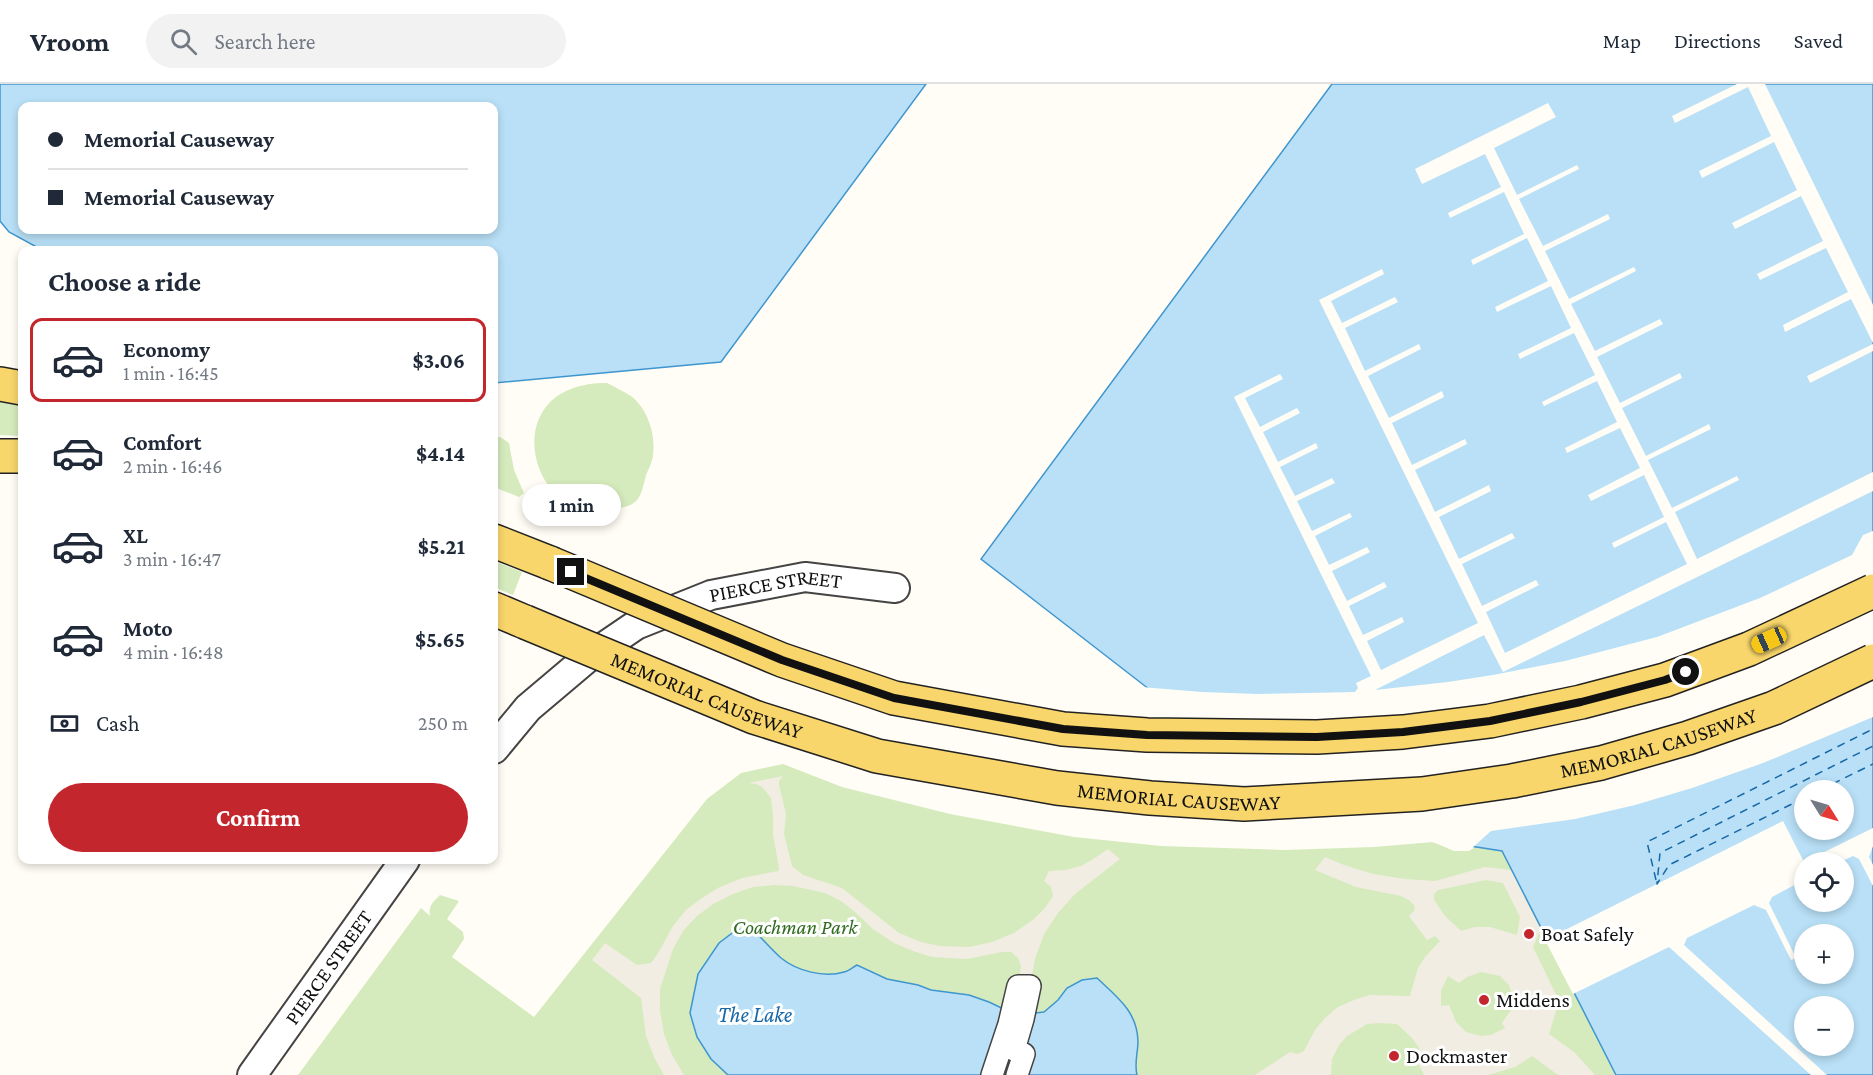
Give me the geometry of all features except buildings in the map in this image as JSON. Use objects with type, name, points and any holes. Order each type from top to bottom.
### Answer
[{"type":"main road","points":[[0,384],[18,387]]},
{"type":"main road","points":[[0,456],[18,456]]},
{"type":"main road","points":[[498,544],[782,660],[894,698],[1063,729],[1147,735],[1317,737],[1403,732],[1490,721],[1581,702],[1665,680],[1749,649],[1873,591]]},
{"type":"main road","name":"MEMORIAL CAUSEWAY","points":[[498,611],[754,717],[877,756],[1057,788],[1150,798],[1244,804],[1422,794],[1512,781],[1601,763],[1688,738],[1774,708],[1873,661]]},
{"type":"street","name":"PIERCE STREET","points":[[498,744],[528,708],[586,659],[636,625],[711,595],[805,577],[895,588]]},
{"type":"street","name":"PIERCE STREET","points":[[252,1075],[402,864]]},
{"type":"street","points":[[992,1075],[1009,1024],[1018,986],[1030,986],[1014,1050],[1024,1054],[1017,1075]]},
{"type":"green space","points":[[607,383],[631,396],[642,407],[652,430],[654,446],[652,459],[641,492],[634,503],[611,510],[583,510],[560,498],[543,477],[535,453],[536,427],[548,405],[571,389]]},
{"type":"green space","points":[[0,398],[18,401],[18,436],[0,435]]},
{"type":"green space","points":[[498,437],[509,443],[514,470],[524,493],[519,497],[498,489]]},
{"type":"green space","points":[[498,563],[522,572],[513,595],[498,589]]},
{"type":"green space","name":"Coachman Park","points":[[783,764],[842,787],[950,814],[1074,837],[1161,846],[1284,850],[1374,847],[1433,842],[1454,851],[1469,851],[1475,847],[1502,851],[1616,1075],[298,1075],[421,908],[430,916],[430,907],[440,895],[459,901],[447,919],[463,932],[464,939],[452,957],[534,1017],[707,799],[741,773]]},
{"type":"shaded area","points":[[783,776],[779,785],[786,814],[784,834],[792,866],[803,875],[842,888],[899,933],[921,942],[940,946],[969,947],[992,942],[1014,933],[1034,919],[1053,896],[1051,887],[1044,881],[1049,871],[1081,866],[1108,849],[1120,859],[1075,894],[1058,913],[1044,934],[1035,959],[1030,986],[1018,986],[1021,966],[1018,958],[1011,952],[967,959],[932,957],[913,951],[894,943],[873,929],[841,901],[825,893],[793,886],[774,885],[753,887],[733,894],[713,904],[697,916],[683,931],[673,949],[660,989],[660,1011],[664,1034],[672,1055],[684,1075],[664,1075],[646,1036],[641,998],[592,960],[605,943],[637,965],[651,963],[673,926],[686,910],[702,898],[742,878],[778,871],[771,798],[762,787],[748,783]]},
{"type":"shaded area","points":[[1325,857],[1373,874],[1405,879],[1435,881],[1485,867],[1511,870],[1541,929],[1533,947],[1561,1005],[1557,1008],[1549,1034],[1574,1052],[1595,1075],[1558,1075],[1532,1056],[1515,1067],[1488,1075],[1424,1075],[1413,1053],[1420,1049],[1412,1038],[1397,1024],[1379,1023],[1367,1024],[1347,1036],[1332,1059],[1331,1075],[1255,1075],[1290,1052],[1297,1054],[1304,1051],[1315,1030],[1338,1007],[1370,995],[1410,996],[1418,968],[1440,941],[1435,936],[1427,940],[1409,916],[1415,906],[1410,901],[1401,896],[1356,887],[1315,870]],"holes":[[[1486,880],[1503,883],[1520,917],[1517,935],[1490,927],[1475,927],[1461,931],[1445,916],[1434,900],[1434,894],[1438,890]],[[1481,972],[1500,976],[1509,985],[1513,1003],[1502,1023],[1505,1028],[1491,1035],[1481,1036],[1466,1032],[1456,1022],[1449,1005],[1441,1006],[1441,990],[1448,976],[1459,983]]]},
{"type":"water","points":[[0,84],[926,84],[721,362],[498,383],[498,246],[35,246],[9,232],[0,221]]},
{"type":"water","points":[[1332,84],[1873,84],[1873,1075],[1616,1075],[1502,851],[1335,825],[1154,693],[981,559]]},
{"type":"water","name":"The Lake","points":[[750,927],[787,963],[803,970],[819,974],[836,974],[857,965],[887,979],[931,990],[969,995],[1016,1015],[1044,1012],[1058,1000],[1067,988],[1082,980],[1097,978],[1125,1005],[1134,1021],[1138,1041],[1137,1075],[728,1075],[711,1059],[697,1037],[690,1013],[698,974],[719,943],[735,931]]},
{"type":"pier","points":[[1737,84],[1765,84],[1873,305],[1873,343],[1851,299],[1785,332],[1783,325],[1848,292],[1826,248],[1760,280],[1757,274],[1823,241],[1801,196],[1735,229],[1732,223],[1797,190],[1774,142],[1702,178],[1699,171],[1771,136],[1748,87],[1675,123],[1672,116]]},
{"type":"pier","points":[[1548,103],[1556,117],[1494,148],[1517,195],[1577,165],[1579,169],[1519,199],[1543,246],[1608,214],[1610,219],[1545,251],[1569,299],[1634,267],[1636,271],[1571,304],[1595,351],[1660,319],[1663,324],[1597,357],[1620,403],[1680,373],[1682,378],[1622,408],[1646,456],[1709,424],[1711,429],[1648,460],[1672,508],[1737,476],[1739,480],[1675,512],[1697,559],[1873,472],[1873,491],[1503,672],[1484,635],[1375,690],[1493,675],[1565,661],[1657,637],[1760,598],[1852,555],[1863,535],[1873,531],[1873,717],[1763,763],[1692,788],[1635,805],[1575,819],[1491,831],[1471,849],[1334,827],[1166,709],[1141,687],[1257,694],[1355,692],[1358,688],[1356,683],[1371,676],[1234,397],[1280,374],[1283,379],[1245,398],[1260,427],[1297,408],[1300,413],[1263,432],[1278,462],[1316,443],[1318,448],[1280,467],[1295,496],[1332,478],[1335,483],[1297,501],[1312,531],[1350,513],[1352,517],[1315,536],[1329,565],[1367,547],[1370,552],[1332,571],[1347,601],[1384,582],[1387,587],[1349,606],[1363,635],[1402,617],[1404,622],[1367,641],[1381,670],[1478,623],[1319,300],[1382,269],[1384,274],[1331,301],[1342,323],[1395,297],[1398,302],[1345,328],[1365,371],[1419,344],[1421,349],[1368,376],[1389,418],[1442,391],[1444,397],[1392,423],[1412,465],[1465,439],[1467,444],[1415,470],[1435,512],[1489,485],[1491,491],[1439,517],[1459,559],[1512,533],[1515,538],[1462,564],[1482,606],[1536,580],[1539,585],[1486,612],[1505,653],[1687,564],[1666,522],[1614,548],[1612,543],[1664,517],[1644,475],[1591,501],[1588,495],[1640,468],[1620,428],[1567,453],[1565,448],[1617,422],[1597,381],[1544,406],[1542,402],[1595,375],[1574,333],[1520,359],[1518,354],[1571,328],[1551,286],[1497,312],[1495,307],[1548,281],[1527,238],[1473,265],[1471,260],[1524,234],[1504,192],[1450,218],[1448,213],[1501,187],[1485,154],[1422,184],[1415,169]]},
{"type":"pier","points":[[1873,344],[1873,351],[1810,383],[1807,376]]},
{"type":"pier","points":[[1783,821],[1799,852],[1794,852],[1794,885],[1772,897],[1769,903],[1794,954],[1794,959],[1791,960],[1766,910],[1754,905],[1687,938],[1684,945],[1794,1045],[1794,1056],[1806,1056],[1827,1075],[1811,1075],[1669,947],[1573,994],[1545,940]]},
{"type":"pier","points":[[1873,828],[1873,846],[1869,857],[1873,865],[1873,886],[1859,859],[1854,856],[1854,852],[1824,852],[1849,840],[1854,840],[1854,837]]},
{"type":"ferry route","points":[[1656,880],[1647,842],[1873,729]]},
{"type":"ferry route","points":[[1805,780],[1873,746]]},
{"type":"ferry route","points":[[1840,780],[1873,764]]},
{"type":"ferry route","points":[[1794,786],[1660,853],[1657,884],[1669,865],[1794,803]]},
{"type":"place","name":"Boat Safely","points":[[1529,934]]},
{"type":"place","name":"Middens","points":[[1484,1000]]},
{"type":"place","name":"Dockmaster","points":[[1394,1056]]},
{"type":"route","points":[[571,572],[782,660],[894,698],[1063,729],[1147,735],[1317,737],[1403,732],[1490,721],[1581,702],[1665,680],[1686,672]]}]
